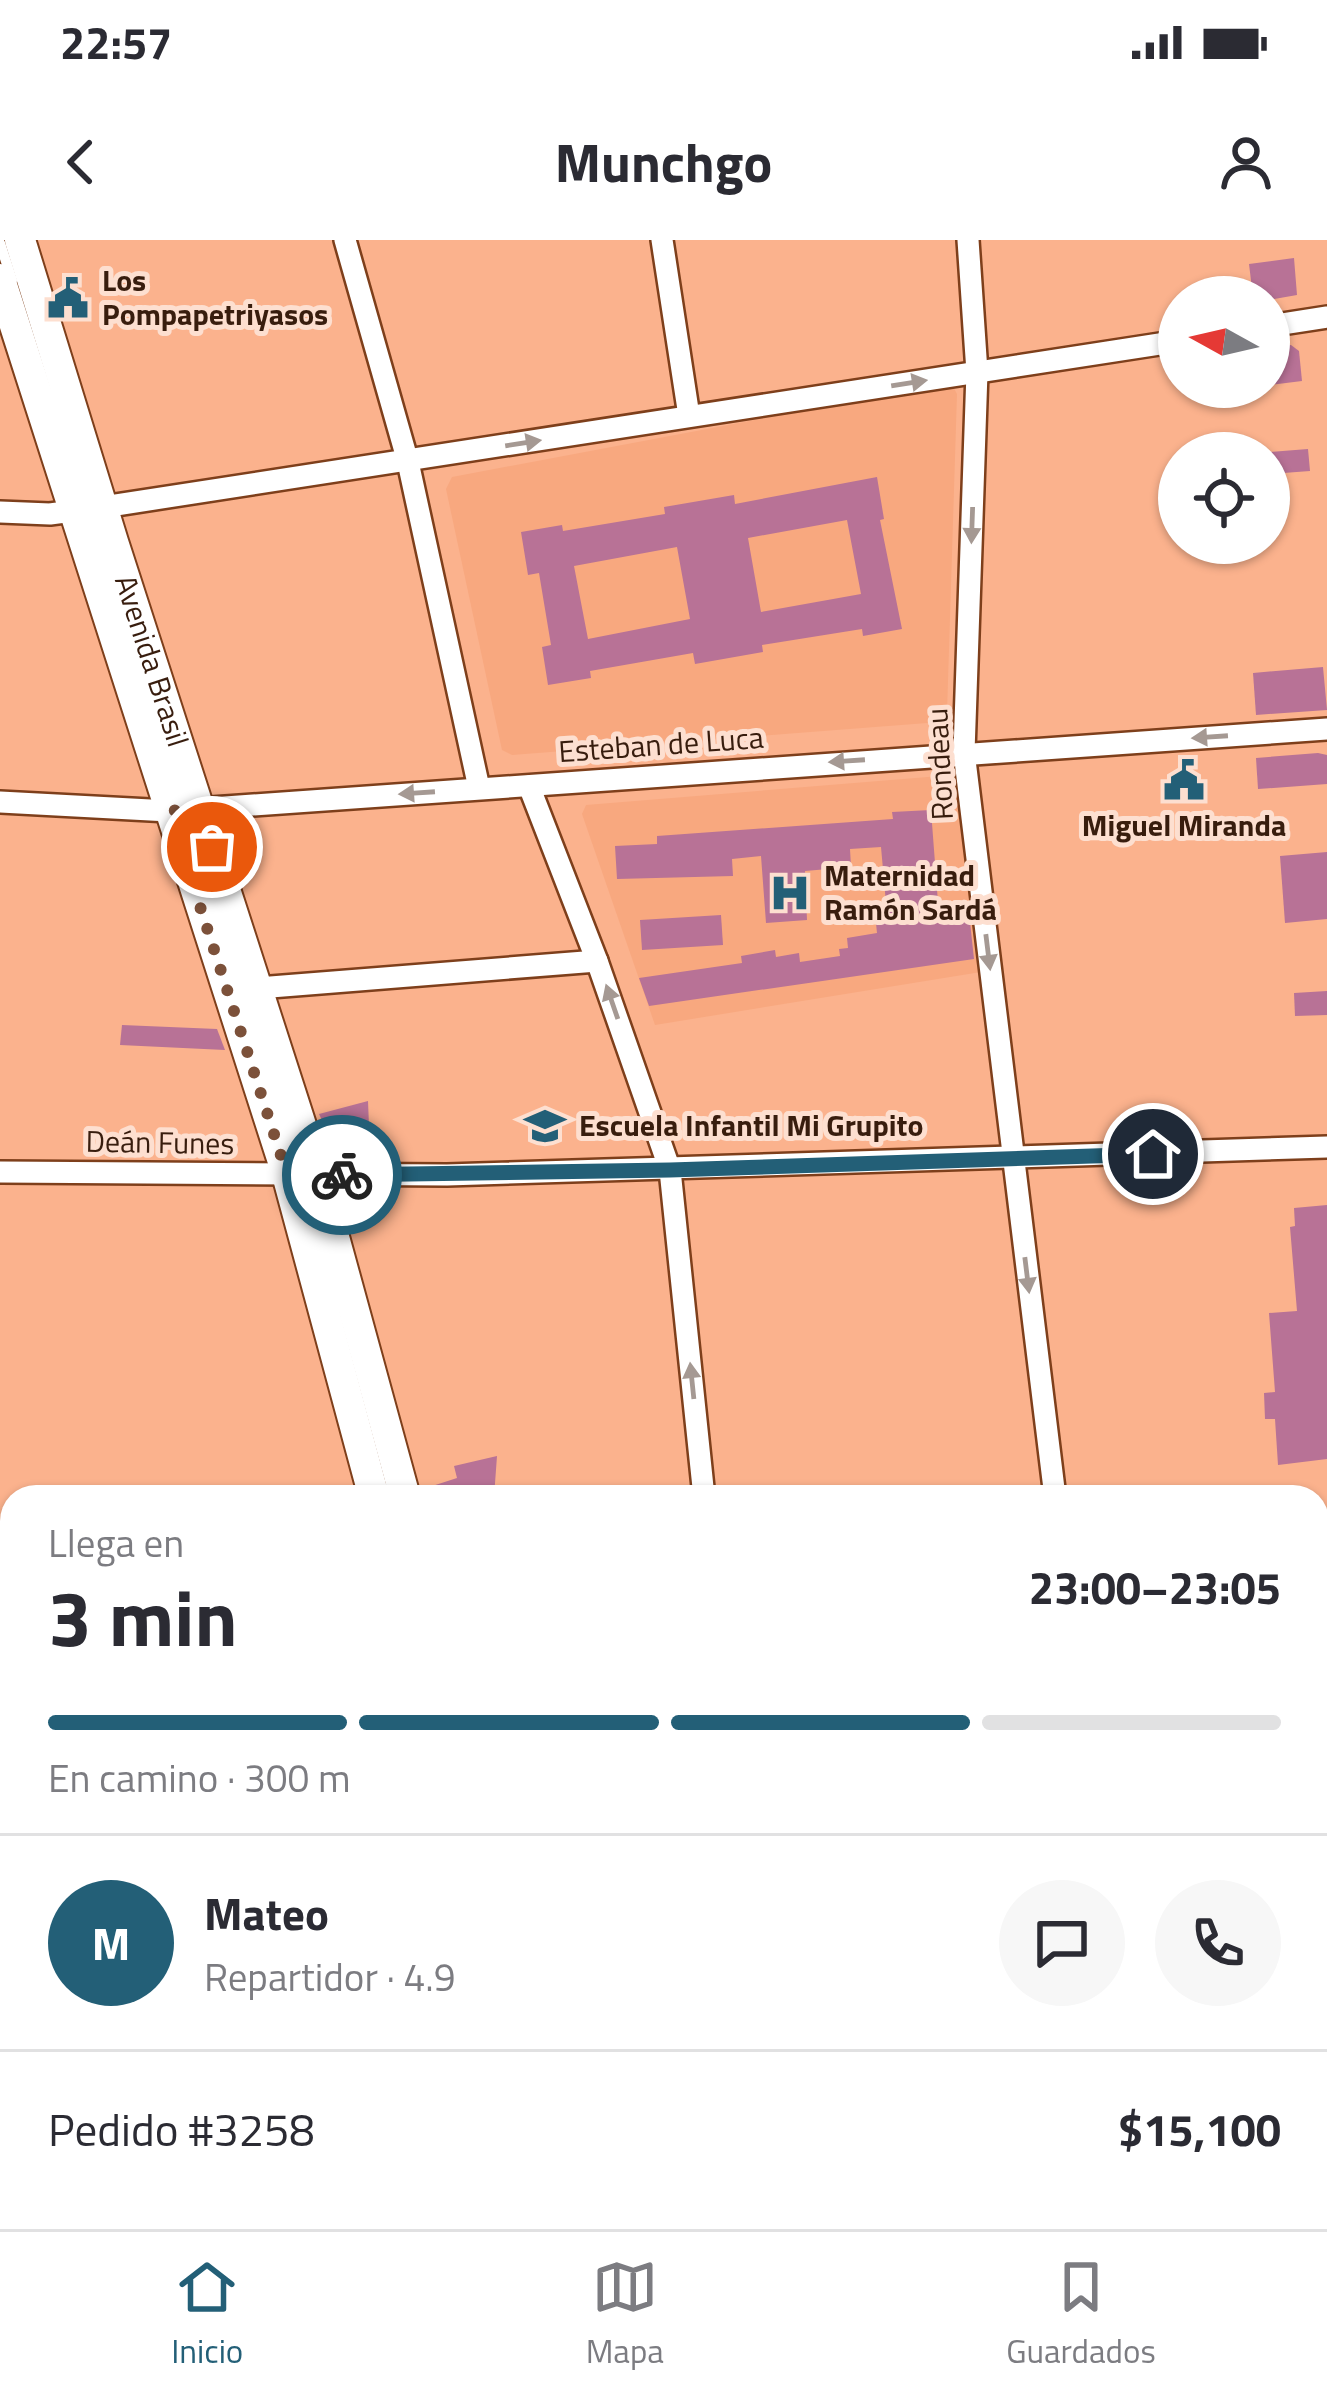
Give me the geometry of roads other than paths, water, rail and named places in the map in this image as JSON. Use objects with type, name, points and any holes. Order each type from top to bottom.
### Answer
[{"type":"main road","name":"Avenida Brasil","points":[[20,240],[88,509],[401,1485]]},
{"type":"main road","name":"Avenida Brasil","points":[[0,279],[88,509]]},
{"type":"main road","name":"Avenida Brasil","points":[[183,810],[258,988],[371,1485]]},
{"type":"street","points":[[345,240],[408,462],[478,788]]},
{"type":"street","points":[[662,240],[688,416]]},
{"type":"street","name":"Rondeau","points":[[968,240],[977,372],[964,752],[1054,1485]]},
{"type":"street","points":[[1290,323],[1327,317]]},
{"type":"street","points":[[0,512],[88,509],[1158,344]]},
{"type":"street","name":"Esteban de Luca","points":[[0,802],[183,810],[1327,729]]},
{"type":"street","points":[[529,786],[598,962],[670,1170],[703,1485]]},
{"type":"street","points":[[258,988],[598,962]]},
{"type":"street","name":"Deán Funes","points":[[0,1172],[302,1175],[670,1170],[1327,1147]]},
{"type":"lane","points":[[0,243],[88,509]]},
{"type":"lane","points":[[302,1175],[339,1313]]},
{"type":"lane","points":[[365,1405],[387,1485]]},
{"type":"place","name":"Los Pompapetriyasos","points":[[68,298]]},
{"type":"place","name":"Miguel Miranda","points":[[1184,780]]},
{"type":"place","name":"Maternidad Ramón Sardá","points":[[790,893]]},
{"type":"place","name":"Escuela Infantil Mi Grupito","points":[[545,1126]]}]
